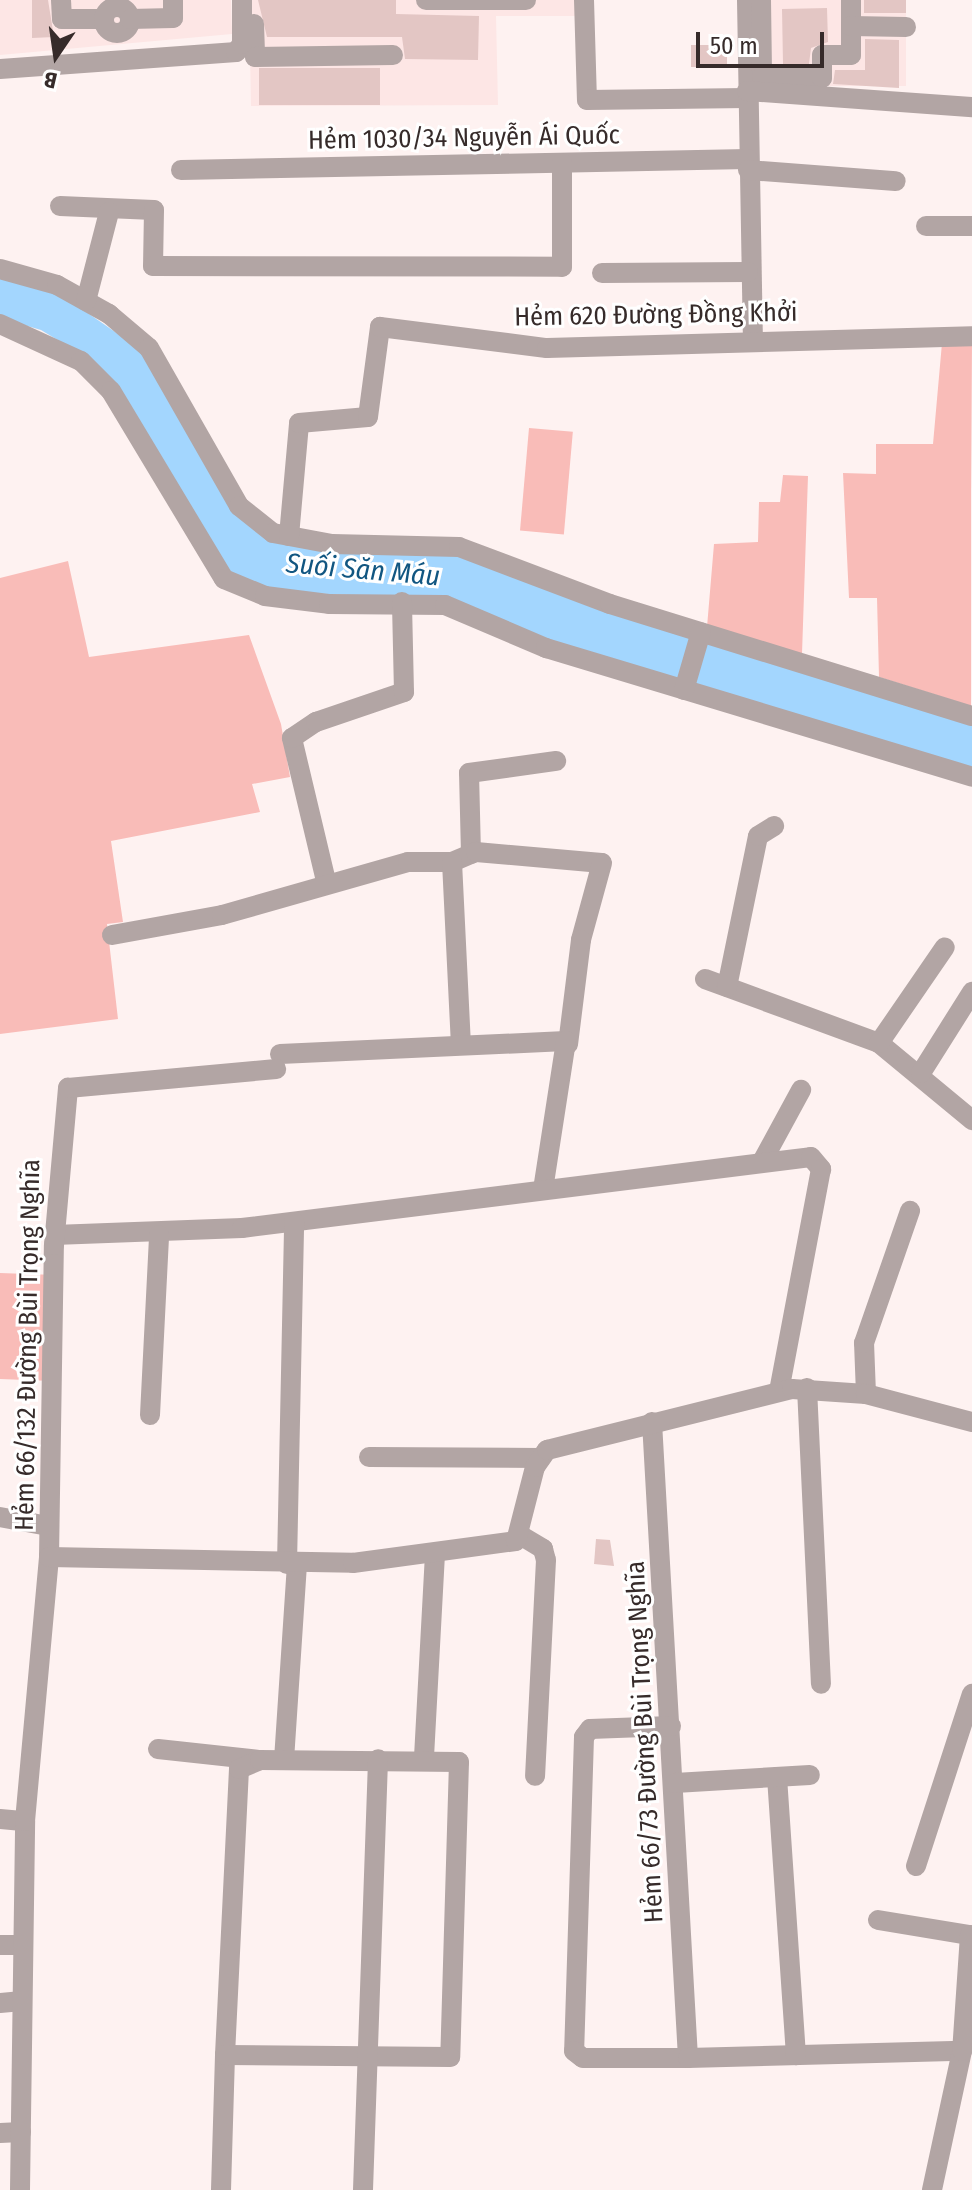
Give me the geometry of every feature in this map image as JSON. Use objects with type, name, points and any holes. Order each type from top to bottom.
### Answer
[{"type":"street","points":[[61,0],[62,19],[117,24],[173,18],[173,0]]},
{"type":"street","points":[[0,69],[236,52],[242,0]]},
{"type":"street","points":[[254,0],[255,57],[393,55]]},
{"type":"street","points":[[426,0],[526,0]]},
{"type":"street","points":[[584,0],[587,100],[747,94],[972,107]]},
{"type":"street","points":[[747,0],[748,272],[753,339]]},
{"type":"street","points":[[761,0],[762,76],[822,78],[822,55],[851,55],[851,0]]},
{"type":"street","points":[[117,24],[118,60]]},
{"type":"street","points":[[851,26],[906,27]]},
{"type":"street","points":[[60,206],[109,212],[154,210],[153,266],[562,267],[562,163]]},
{"type":"street","name":"Hẻm 1030/34 Nguyễn Ái Quốc","points":[[181,170],[562,163],[748,165],[896,181]]},
{"type":"street","points":[[86,301],[109,212]]},
{"type":"street","points":[[926,226],[972,226]]},
{"type":"street","points":[[0,269],[86,301],[149,348],[170,376],[239,506],[273,533],[459,547],[701,632],[972,716]]},
{"type":"street","points":[[602,273],[748,272]]},
{"type":"street","points":[[0,324],[81,361],[111,391],[187,528],[224,579],[265,596],[445,605],[546,648],[972,777]]},
{"type":"street","name":"Hẻm 620 Đường Đồng Khởi","points":[[289,536],[299,423],[368,417],[380,327],[547,348],[753,339],[972,336]]},
{"type":"street","points":[[326,881],[292,738],[316,722],[404,692],[402,602]]},
{"type":"street","points":[[684,690],[701,632]]},
{"type":"street","points":[[471,854],[469,773],[556,761]]},
{"type":"street","points":[[727,987],[758,836],[774,826]]},
{"type":"street","points":[[112,935],[222,915],[326,881],[408,862],[452,862],[471,854],[602,863],[581,940],[568,1044],[543,1189]]},
{"type":"street","points":[[452,862],[461,1043],[568,1044]]},
{"type":"street","points":[[879,1043],[945,947]]},
{"type":"street","points":[[705,979],[879,1043],[921,1073],[972,1120]]},
{"type":"street","points":[[921,1073],[972,992]]},
{"type":"street","name":"Hẻm 66/132 Đường Bùi Trọng Nghĩa","points":[[20,2190],[10,2132],[22,2001],[25,1821],[49,1557],[54,1235],[68,1088],[461,1043]]},
{"type":"street","points":[[763,1160],[801,1090]]},
{"type":"street","points":[[54,1235],[159,1235],[294,1222],[763,1160],[811,1157],[821,1169],[779,1391]]},
{"type":"street","points":[[866,1394],[864,1343],[910,1211]]},
{"type":"street","points":[[284,1760],[292,1564],[294,1222]]},
{"type":"street","points":[[150,1415],[159,1235]]},
{"type":"street","points":[[807,1388],[821,1684]]},
{"type":"street","points":[[520,1535],[541,1458],[555,1446],[779,1391],[807,1388],[866,1394],[972,1422]]},
{"type":"street","name":"Hẻm 66/73 Đường Bùi Trọng Nghĩa","points":[[652,1422],[675,1783],[688,2058]]},
{"type":"street","points":[[369,1457],[541,1458]]},
{"type":"street","points":[[0,1517],[48,1526]]},
{"type":"street","points":[[49,1557],[292,1564],[435,1553],[520,1535],[543,1549],[546,1560],[535,1776]]},
{"type":"street","points":[[424,1757],[435,1553]]},
{"type":"street","points":[[916,1866],[971,1702]]},
{"type":"street","points":[[671,1726],[590,1729],[584,1737],[574,2051],[583,2058],[962,2051]]},
{"type":"street","points":[[158,1749],[260,1760],[424,1757],[462,1767],[451,2054],[368,2057],[225,2055]]},
{"type":"street","points":[[363,2190],[378,1759]]},
{"type":"street","points":[[221,2190],[239,1769],[260,1760]]},
{"type":"street","points":[[675,1783],[810,1775]]},
{"type":"street","points":[[777,1777],[796,2055]]},
{"type":"street","points":[[0,1819],[25,1821]]},
{"type":"street","points":[[878,1920],[971,1937],[962,2051],[932,2190]]},
{"type":"street","points":[[0,1945],[23,1945]]},
{"type":"street","points":[[0,2003],[22,2001]]},
{"type":"shaded area","points":[[0,0],[231,0],[232,34],[0,55]]},
{"type":"shaded area","points":[[249,0],[578,0],[578,16],[496,16],[498,105],[251,106]]},
{"type":"shaded area","points":[[755,0],[906,0],[906,86],[755,86]]},
{"type":"shaded area","points":[[972,342],[971,706],[879,677],[877,598],[849,598],[843,473],[876,474],[876,444],[933,444],[942,343]]},
{"type":"shaded area","points":[[529,428],[573,432],[564,534],[520,531]]},
{"type":"shaded area","points":[[783,475],[808,476],[802,654],[707,627],[714,544],[758,542],[759,502],[780,502]]},
{"type":"shaded area","points":[[68,561],[89,657],[249,635],[281,724],[290,777],[252,784],[260,812],[111,841],[123,922],[107,924],[118,1019],[0,1034],[0,578]]},
{"type":"shaded area","points":[[0,1273],[49,1275],[45,1381],[0,1379]]},
{"type":"water","name":"Suối Săn Máu","points":[[0,275],[56,291],[144,352],[269,538],[458,553],[972,722],[972,771],[553,644],[449,600],[267,591],[228,574],[86,357],[41,330],[0,318]]},
{"type":"building","points":[[32,0],[48,0],[54,37],[32,38]]},
{"type":"building","points":[[258,0],[396,0],[396,14],[479,16],[478,60],[405,59],[402,37],[267,37]]},
{"type":"building","points":[[864,0],[906,0],[906,13],[864,13]]},
{"type":"building","points":[[827,8],[828,42],[811,48],[809,64],[783,64],[782,9]]},
{"type":"building","points":[[865,39],[899,40],[899,88],[833,84],[835,70],[865,70]]},
{"type":"building","points":[[691,45],[727,45],[727,67],[691,67]]},
{"type":"building","points":[[259,68],[380,68],[380,105],[259,105]]},
{"type":"building","points":[[596,1539],[610,1540],[614,1566],[594,1564]]}]
